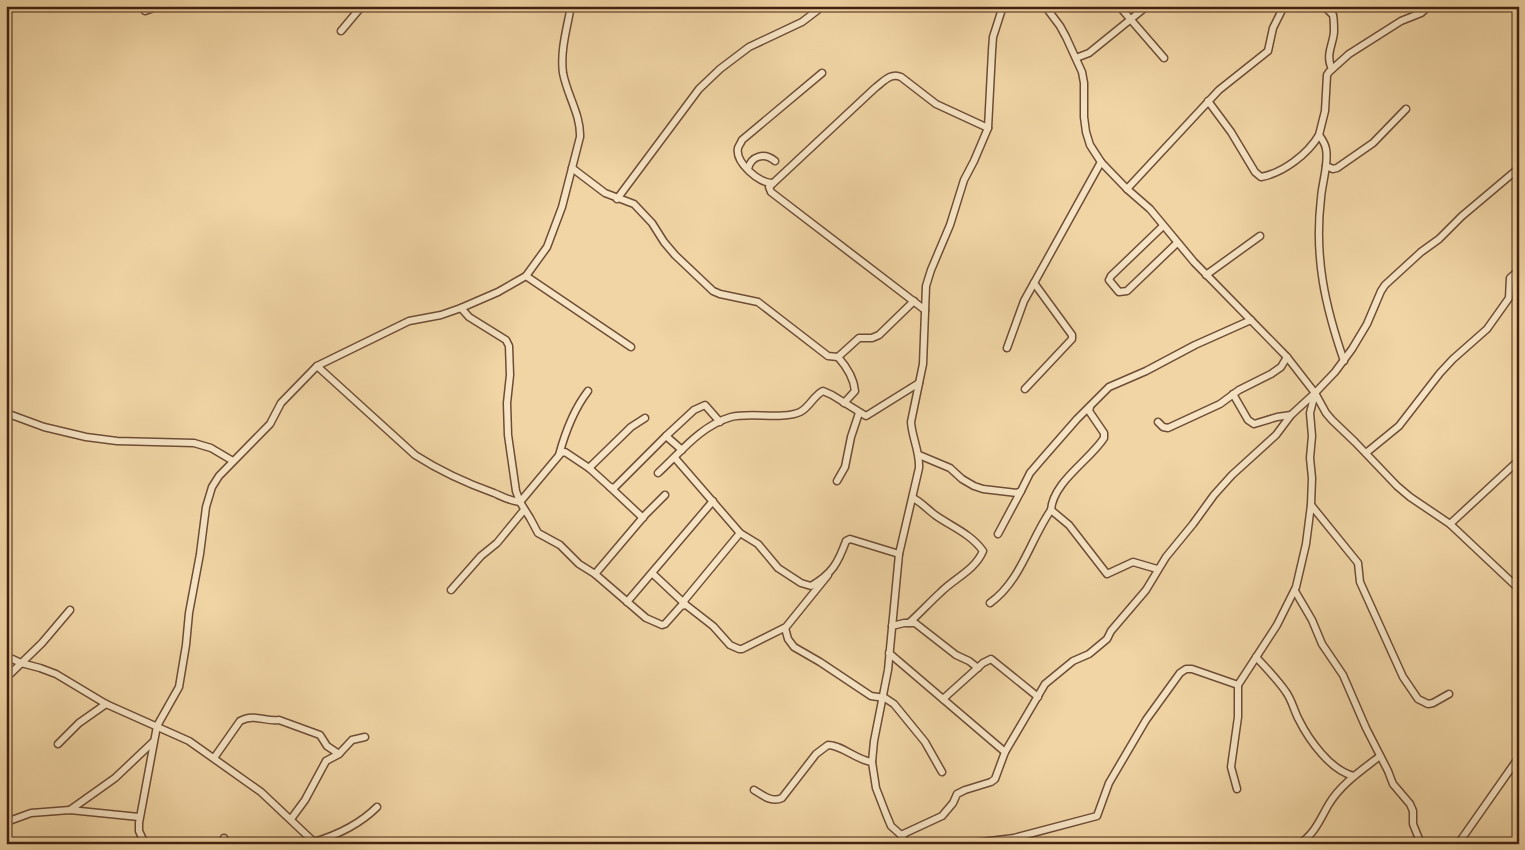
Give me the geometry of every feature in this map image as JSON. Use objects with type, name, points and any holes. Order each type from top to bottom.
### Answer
[{"type":"street","points":[[145,11],[159,6]]},
{"type":"street","points":[[341,31],[362,6]]},
{"type":"street","points":[[145,844],[139,831],[140,817],[153,742],[157,726],[176,693],[181,680],[189,612],[206,507],[214,483],[270,424],[281,403],[317,366],[409,321],[440,316],[462,308],[498,292],[526,276],[547,247],[562,207],[580,137],[581,127],[563,74],[562,62],[571,6]]},
{"type":"street","points":[[617,199],[699,89],[720,69],[749,47],[802,22],[823,6]]},
{"type":"street","points":[[906,844],[891,826],[886,814],[876,788],[872,762],[889,652],[899,554],[919,468],[911,422],[923,364],[926,286],[950,225],[964,180],[988,128],[993,37],[1003,6]]},
{"type":"street","points":[[1045,6],[1060,26],[1076,58],[1084,83],[1086,132],[1090,145],[1101,162],[1150,209],[1206,275],[1287,357],[1315,393],[1332,420],[1403,492],[1450,524],[1478,548],[1519,589]]},
{"type":"street","points":[[1120,6],[1164,58]]},
{"type":"street","points":[[1076,58],[1089,53],[1147,6]]},
{"type":"street","points":[[1128,189],[1208,101],[1268,51],[1273,28],[1284,6]]},
{"type":"street","points":[[1319,6],[1334,14],[1334,33],[1328,54],[1332,69]]},
{"type":"street","points":[[1208,101],[1231,132],[1255,172],[1261,177],[1289,164],[1313,146],[1319,135],[1326,111],[1327,75],[1332,69],[1349,54],[1401,21],[1421,13],[1429,6]]},
{"type":"street","points":[[772,183],[766,184],[759,180],[748,169],[738,155],[738,148],[742,140],[822,73]]},
{"type":"street","points":[[925,310],[771,192],[769,187],[875,88],[892,75],[901,77],[936,104],[988,128]]},
{"type":"street","points":[[1326,166],[1333,169],[1337,168],[1373,143],[1406,109]]},
{"type":"street","points":[[1319,135],[1327,151],[1318,232],[1319,254],[1328,306],[1344,361]]},
{"type":"street","points":[[748,169],[749,164],[756,157],[766,156],[774,161]]},
{"type":"street","points":[[1007,348],[1024,301],[1101,162]]},
{"type":"street","points":[[572,168],[600,190],[617,199],[634,204],[647,217],[675,256],[712,291],[758,302],[817,349],[828,356],[838,357],[843,363],[855,391],[844,403]]},
{"type":"street","points":[[900,835],[937,819],[953,803],[957,794],[995,779],[1005,752],[1045,684],[1072,661],[1089,654],[1101,646],[1111,631],[1146,590],[1157,570],[1214,495],[1276,435],[1291,415],[1315,393],[1344,361],[1367,324],[1385,285],[1519,168]]},
{"type":"street","points":[[1164,226],[1111,276],[1110,283],[1119,292],[1127,291],[1177,243]]},
{"type":"street","points":[[1206,275],[1260,236]]},
{"type":"street","points":[[1366,453],[1399,426],[1446,366],[1487,329],[1509,298],[1510,278],[1519,270]]},
{"type":"street","points":[[526,276],[631,347]]},
{"type":"street","points":[[1025,389],[1072,339],[1069,331],[1034,284]]},
{"type":"street","points":[[838,357],[860,338],[872,338],[879,335],[914,301]]},
{"type":"street","points":[[462,308],[469,317],[506,340],[510,346],[510,383],[507,403],[508,435],[516,491],[524,510],[538,533],[560,545],[579,564],[595,574],[646,618],[662,625],[682,606],[740,533]]},
{"type":"street","points":[[998,534],[1030,473],[1109,387],[1146,371],[1195,345],[1252,320]]},
{"type":"street","points":[[1158,422],[1162,427],[1168,428],[1220,404],[1239,390],[1277,371],[1287,357]]},
{"type":"street","points":[[317,366],[415,455],[433,467],[466,483],[508,500],[520,502]]},
{"type":"street","points":[[658,474],[691,440],[731,417],[799,412],[807,408],[819,393],[823,391],[866,416],[919,383]]},
{"type":"street","points":[[520,502],[559,455],[579,404],[588,391]]},
{"type":"street","points":[[1237,789],[1230,767],[1238,716],[1238,685],[1277,625],[1295,591],[1306,544],[1312,505],[1310,413],[1315,393]]},
{"type":"street","points":[[1233,394],[1248,420],[1254,424],[1291,415]]},
{"type":"street","points":[[610,487],[618,486],[694,410],[705,405],[720,422]]},
{"type":"street","points":[[990,604],[1018,572],[1042,523],[1051,510],[1053,496],[1104,438],[1104,433],[1089,410],[1090,408]]},
{"type":"street","points":[[6,413],[44,427],[86,437],[117,441],[194,443],[211,448],[234,460]]},
{"type":"street","points":[[837,480],[845,468],[851,437],[859,413]]},
{"type":"street","points":[[589,468],[631,427],[646,418]]},
{"type":"street","points":[[666,436],[682,450]]},
{"type":"street","points":[[559,455],[566,452],[589,468],[643,518]]},
{"type":"street","points":[[918,455],[950,468],[968,483],[983,489],[1012,494],[1021,491]]},
{"type":"street","points":[[674,458],[740,533],[761,548],[778,568],[801,583],[811,586],[828,574]]},
{"type":"street","points":[[1450,524],[1519,460]]},
{"type":"street","points":[[595,574],[665,495]]},
{"type":"street","points":[[909,622],[956,578],[967,572],[980,558],[983,551],[963,532],[912,498]]},
{"type":"street","points":[[627,602],[713,502]]},
{"type":"street","points":[[1312,505],[1358,563],[1360,582],[1369,604],[1403,677],[1418,699],[1428,704],[1449,694]]},
{"type":"street","points":[[451,590],[480,556],[497,543],[524,510]]},
{"type":"street","points":[[1051,510],[1069,525],[1106,574],[1133,562],[1157,570]]},
{"type":"street","points":[[652,573],[684,603],[713,626],[730,645],[739,649],[785,628],[803,608],[841,557],[846,541],[850,539],[899,554]]},
{"type":"street","points":[[1295,591],[1312,620],[1322,644],[1343,675],[1395,787],[1410,804],[1413,811],[1412,824],[1421,844]]},
{"type":"street","points":[[6,678],[42,643],[70,610]]},
{"type":"street","points":[[892,626],[909,622],[914,623],[956,655],[978,668]]},
{"type":"street","points":[[785,628],[788,639],[794,647],[871,696],[885,698],[894,704],[925,742],[942,772]]},
{"type":"street","points":[[889,652],[1005,752]]},
{"type":"street","points":[[6,656],[20,663],[56,674],[106,704],[189,741],[261,792],[314,843],[330,837],[364,819],[377,807]]},
{"type":"street","points":[[1256,657],[1280,682],[1304,729],[1321,751],[1340,771],[1354,776]]},
{"type":"street","points":[[943,699],[991,659],[1038,697]]},
{"type":"street","points":[[965,844],[1014,838],[1097,816],[1109,783],[1146,720],[1180,673],[1186,669],[1192,669],[1238,685]]},
{"type":"street","points":[[58,744],[79,723],[106,704]]},
{"type":"street","points":[[214,758],[240,720],[250,717],[283,720],[320,736],[323,738],[326,746],[339,754]]},
{"type":"street","points":[[291,819],[305,800],[326,761],[339,754],[352,740],[365,737]]},
{"type":"street","points":[[70,810],[115,778],[153,742]]},
{"type":"street","points":[[754,790],[767,798],[778,800],[782,798],[816,754],[828,745],[837,747],[863,761],[872,762]]},
{"type":"street","points":[[1299,844],[1310,836],[1329,804],[1354,776],[1380,756]]},
{"type":"street","points":[[1458,844],[1519,757]]},
{"type":"street","points":[[6,831],[8,820],[31,813],[70,810],[140,817]]}]
